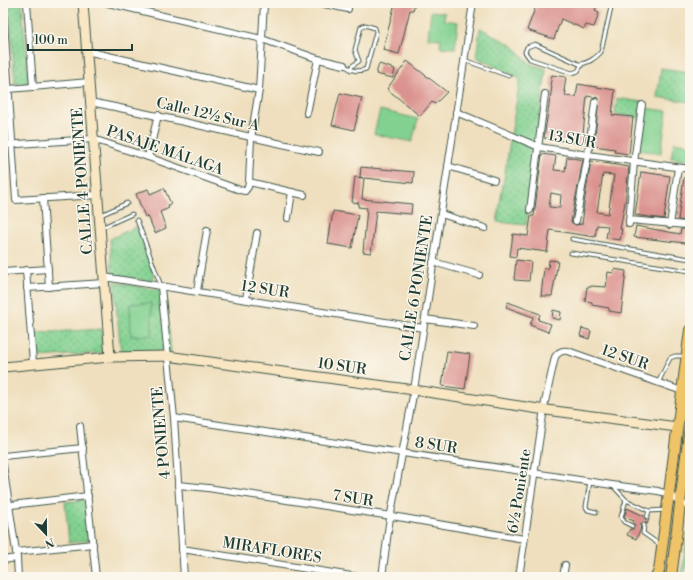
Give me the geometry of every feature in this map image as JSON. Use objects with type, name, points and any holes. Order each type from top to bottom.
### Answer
[{"type":"main road","points":[[658,575],[690,330]]},
{"type":"main road","points":[[671,577],[681,503],[682,479],[690,429]]},
{"type":"street","points":[[27,3],[33,87]]},
{"type":"street","name":"CALLE 4 PONIENTE","points":[[83,3],[110,357]]},
{"type":"street","points":[[108,3],[262,39],[318,59],[344,65]]},
{"type":"street","points":[[264,3],[259,90],[251,138],[249,182],[304,195]]},
{"type":"street","points":[[320,3],[337,5],[348,10]]},
{"type":"street","name":"CALLE 6 PONIENTE","points":[[382,577],[391,517],[414,390],[473,3]]},
{"type":"street","points":[[3,6],[5,68],[9,89],[16,200],[97,195]]},
{"type":"street","points":[[86,51],[259,90]]},
{"type":"street","points":[[307,113],[318,59]]},
{"type":"street","points":[[9,89],[89,82]]},
{"type":"street","points":[[530,210],[545,94]]},
{"type":"street","name":"Calle 12½ Sur A","points":[[90,102],[158,115],[251,138],[319,152]]},
{"type":"street","points":[[576,221],[588,155],[595,102]]},
{"type":"street","points":[[642,106],[634,162],[629,222],[686,225]]},
{"type":"street","name":"13 SUR","points":[[456,112],[539,147],[690,169]]},
{"type":"street","points":[[148,157],[158,115]]},
{"type":"street","name":"PASAJE MÁLAGA","points":[[3,145],[93,139],[240,190],[245,191],[249,182]]},
{"type":"street","points":[[448,166],[494,180]]},
{"type":"street","points":[[670,224],[678,168]]},
{"type":"street","points":[[288,218],[292,192]]},
{"type":"street","points":[[43,198],[49,287]]},
{"type":"street","points":[[441,214],[485,228]]},
{"type":"street","points":[[197,291],[208,230]]},
{"type":"street","points":[[246,299],[257,233]]},
{"type":"street","points":[[433,262],[479,275]]},
{"type":"street","points":[[3,272],[48,269]]},
{"type":"street","points":[[26,270],[33,363]]},
{"type":"street","name":"12 SUR","points":[[28,288],[49,287],[104,280],[197,291],[423,328]]},
{"type":"street","name":"4 PONIENTE","points":[[161,287],[174,418],[184,577]]},
{"type":"street","points":[[425,318],[474,326]]},
{"type":"street","name":"12 SUR","points":[[560,352],[565,350],[682,391]]},
{"type":"street","name":"6½ Poniente","points":[[519,577],[544,409],[554,357],[560,352]]},
{"type":"street","name":"10 SUR","points":[[3,366],[110,357],[167,356],[677,427]]},
{"type":"street","name":"8 SUR","points":[[174,418],[612,485],[658,490],[668,494],[690,508]]},
{"type":"street","points":[[80,426],[96,577]]},
{"type":"street","points":[[3,456],[83,448]]},
{"type":"street","points":[[3,465],[6,505],[16,555],[18,577]]},
{"type":"street","name":"7 SUR","points":[[178,485],[208,488],[524,539]]},
{"type":"street","points":[[6,505],[88,496]]},
{"type":"street","points":[[3,560],[16,555],[93,544]]},
{"type":"street","name":"MIRAFLORES","points":[[182,549],[329,575],[358,577]]},
{"type":"street","points":[[564,577],[565,566]]},
{"type":"lane","points":[[582,64],[575,63],[535,44],[527,47],[525,52],[530,59],[572,72],[578,71],[582,64],[596,57],[601,52],[612,3]]},
{"type":"lane","points":[[344,65],[351,70],[360,71],[366,69],[376,32],[375,28],[365,26],[361,27],[355,50],[359,61],[352,66],[351,70]]},
{"type":"lane","points":[[464,60],[508,76]]},
{"type":"lane","points":[[99,216],[127,203]]},
{"type":"lane","points":[[100,229],[132,214]]},
{"type":"lane","points":[[137,220],[161,287]]},
{"type":"lane","points":[[572,239],[690,259]]},
{"type":"lane","points":[[572,253],[690,271]]},
{"type":"lane","points":[[658,383],[670,358],[674,356],[686,356]]},
{"type":"lane","points":[[590,481],[586,508],[596,512]]},
{"type":"lane","points":[[612,485],[626,500],[649,511],[666,510]]},
{"type":"lane","points":[[626,500],[621,517],[624,522],[632,526]]},
{"type":"lane","points":[[647,517],[649,511]]},
{"type":"lane","points":[[644,525],[642,532],[662,546]]},
{"type":"green space","points":[[9,3],[22,3],[29,83],[15,84]]},
{"type":"green space","points":[[431,11],[445,13],[444,20],[458,22],[455,48],[440,47],[441,39],[428,38]]},
{"type":"green space","points":[[480,28],[512,45],[531,64],[546,69],[526,225],[497,222],[520,79],[476,57]]},
{"type":"green space","points":[[661,68],[690,72],[690,102],[657,97]]},
{"type":"green space","points":[[617,98],[642,102],[639,118],[615,114]]},
{"type":"green space","points":[[645,108],[667,111],[661,153],[639,150]]},
{"type":"green space","points":[[380,110],[418,119],[412,142],[374,134]]},
{"type":"green space","points":[[674,142],[690,145],[690,161],[671,158]]},
{"type":"green space","points":[[137,226],[153,268],[154,282],[112,275],[110,239]]},
{"type":"green space","points":[[114,282],[165,291],[171,352],[121,353]]},
{"type":"green space","points":[[151,303],[152,335],[131,336],[130,304]]},
{"type":"green space","points":[[102,329],[103,353],[37,357],[35,333]]},
{"type":"green space","points":[[85,500],[89,540],[69,543],[65,502]]},
{"type":"green space","points":[[690,522],[690,546],[684,577],[681,577]]},
{"type":"building","points":[[395,3],[415,3],[413,10],[410,10],[399,54],[383,50]]},
{"type":"building","points":[[537,3],[597,3],[595,11],[599,13],[594,27],[586,25],[584,29],[561,19],[554,39],[527,30]]},
{"type":"building","points":[[407,61],[447,92],[435,104],[432,102],[420,116],[387,89]]},
{"type":"building","points":[[379,64],[395,69],[393,78],[376,74]]},
{"type":"building","points":[[552,75],[566,77],[564,91],[566,91],[565,96],[576,97],[578,84],[615,90],[612,115],[633,117],[629,154],[614,152],[615,149],[594,146],[599,98],[587,96],[583,134],[586,134],[585,144],[544,138],[552,86],[550,86]]},
{"type":"building","points":[[340,93],[362,98],[354,130],[332,125]]},
{"type":"building","points":[[542,154],[556,156],[554,170],[565,171],[567,157],[583,160],[571,222],[576,225],[582,224],[591,161],[629,167],[625,203],[620,229],[622,229],[620,240],[606,238],[608,226],[597,225],[595,237],[550,230],[547,252],[517,248],[516,257],[510,256],[513,234],[528,236],[531,216],[534,216]],"holes":[[[603,174],[614,175],[608,214],[597,212]],[[551,193],[561,195],[560,208],[549,207]]]},
{"type":"building","points":[[361,167],[414,172],[413,183],[364,178],[362,199],[412,204],[411,214],[376,211],[371,253],[363,252],[367,208],[358,207],[359,203],[352,202],[355,177],[363,178],[360,177]]},
{"type":"building","points":[[641,172],[670,176],[664,219],[635,215]]},
{"type":"building","points":[[684,177],[690,178],[690,207],[688,221],[678,220]]},
{"type":"building","points":[[164,188],[171,204],[168,205],[169,208],[160,212],[166,228],[155,233],[148,216],[145,217],[136,194],[148,189],[150,194]]},
{"type":"building","points":[[333,211],[358,215],[352,248],[328,244]]},
{"type":"building","points":[[636,226],[680,234],[681,229],[687,229],[685,243],[634,237]]},
{"type":"building","points":[[516,260],[531,262],[529,281],[514,280]]},
{"type":"building","points":[[549,260],[558,261],[552,296],[541,296],[544,268],[548,269]]},
{"type":"building","points":[[614,269],[626,271],[621,313],[609,311],[609,308],[592,305],[592,302],[585,301],[587,287],[606,287],[608,272],[613,273]]},
{"type":"building","points":[[508,302],[540,314],[538,320],[551,324],[548,332],[530,325],[533,317],[506,307]]},
{"type":"building","points":[[553,310],[561,312],[560,320],[552,318]]},
{"type":"building","points":[[582,328],[591,331],[589,339],[580,336]]},
{"type":"building","points":[[447,351],[470,354],[465,389],[442,386]]},
{"type":"building","points":[[627,508],[644,516],[646,520],[649,519],[647,524],[645,522],[641,524],[640,531],[636,539],[627,535],[630,529],[633,529],[635,526],[633,523],[634,521],[624,517]]}]
